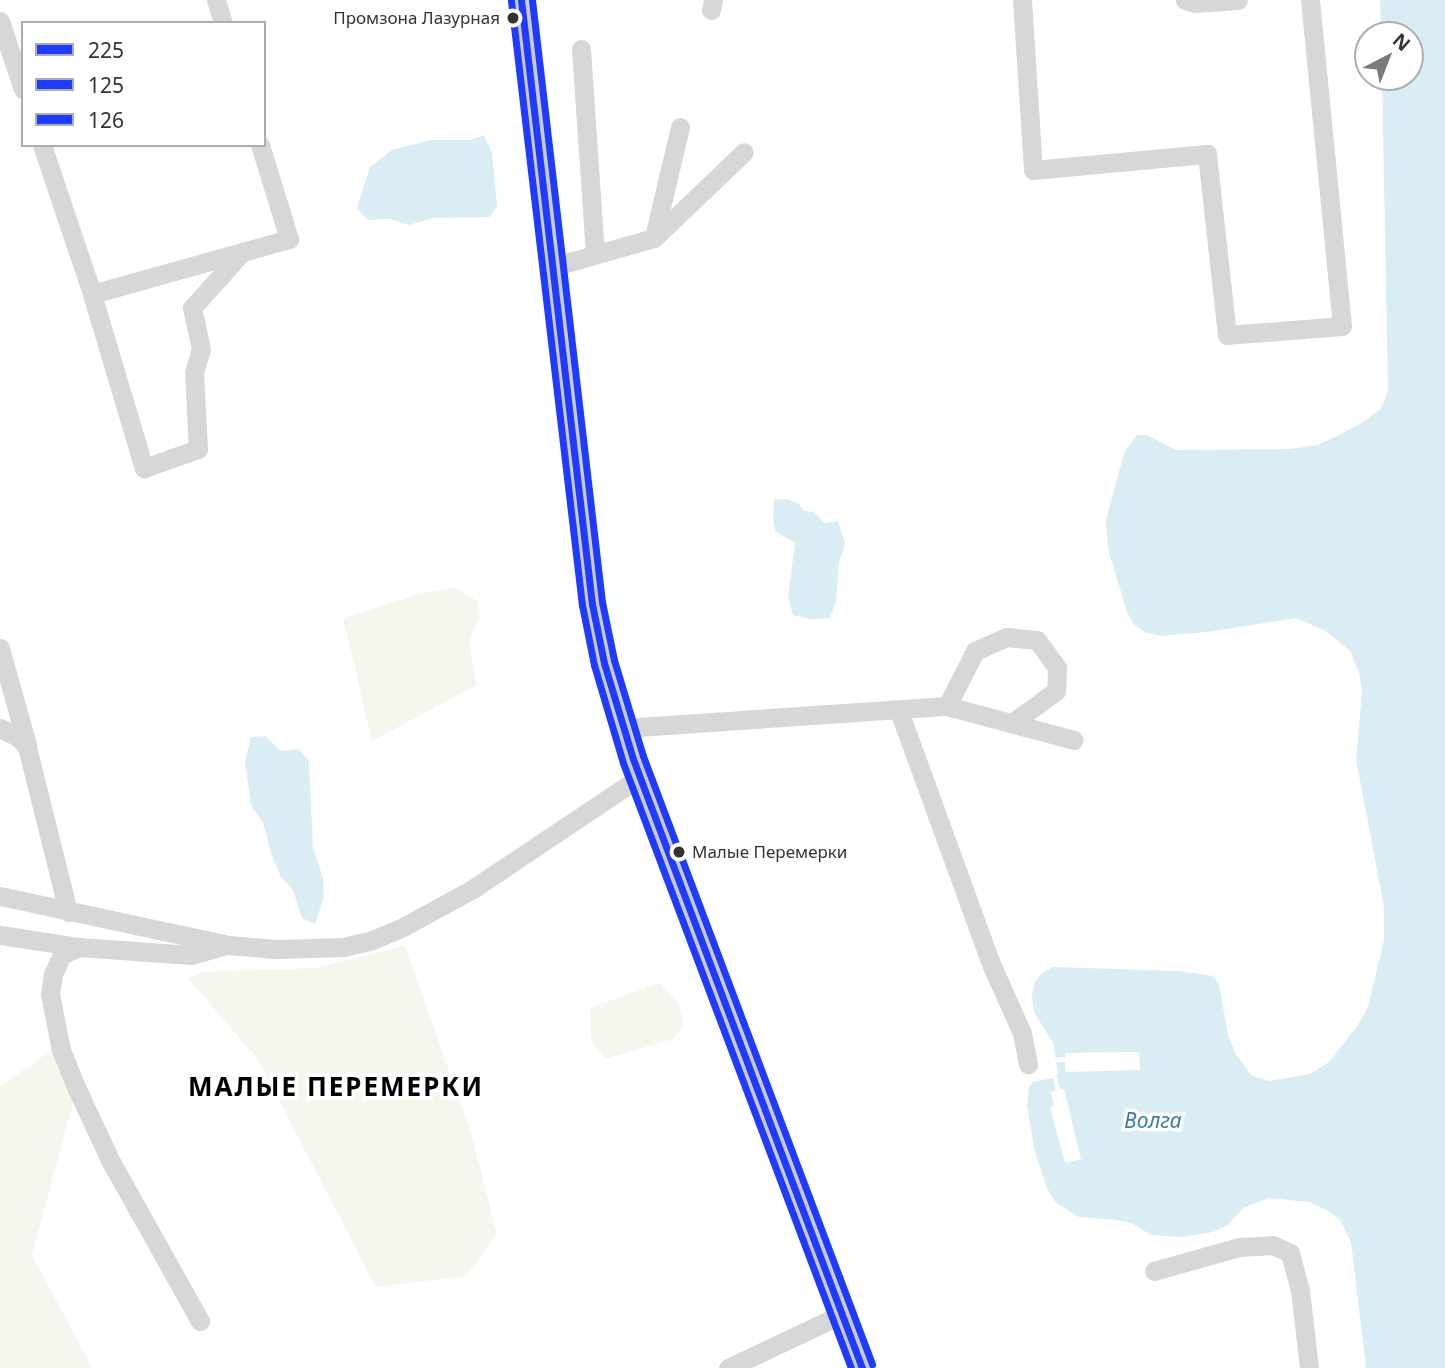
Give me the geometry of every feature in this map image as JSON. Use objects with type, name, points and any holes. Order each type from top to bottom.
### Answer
[{"type":"main road","points":[[521,0],[592,604],[623,728],[640,778],[862,1368]]},
{"type":"lane","points":[[216,0],[222,21]]},
{"type":"lane","points":[[1022,0],[1033,170],[1207,154],[1227,335],[1342,326],[1310,0]]},
{"type":"lane","points":[[1185,0],[1195,3],[1238,0]]},
{"type":"lane","points":[[0,21],[21,83]]},
{"type":"lane","points":[[581,49],[595,255]]},
{"type":"lane","points":[[654,238],[680,127]]},
{"type":"lane","points":[[43,147],[92,294],[144,468],[198,449],[194,373],[201,349],[192,308],[242,252]]},
{"type":"lane","points":[[92,294],[289,239],[261,147]]},
{"type":"lane","points":[[552,267],[654,238],[744,152]]},
{"type":"lane","points":[[947,706],[975,651],[1007,637],[1037,640],[1057,668],[1056,691],[1012,723]]},
{"type":"lane","points":[[0,648],[68,912]]},
{"type":"lane","points":[[623,728],[947,706],[1074,740]]},
{"type":"lane","points":[[899,711],[992,966],[1021,1034],[1028,1064]]},
{"type":"lane","points":[[0,728],[18,737],[27,747]]},
{"type":"lane","points":[[0,896],[228,945],[275,949],[343,947],[370,941],[471,890],[640,778]]},
{"type":"lane","points":[[0,936],[79,947],[191,955],[228,945]]},
{"type":"lane","points":[[79,947],[62,955],[53,974],[50,994],[61,1051],[111,1162],[200,1321]]},
{"type":"lane","points":[[1154,1271],[1239,1247],[1273,1245],[1290,1253],[1300,1290],[1309,1368]]},
{"type":"lane","points":[[728,1368],[842,1314]]},
{"type":"shaded area","points":[[455,587],[477,601],[480,616],[469,642],[477,685],[372,741],[343,618],[419,594]]},
{"type":"shaded area","points":[[405,946],[473,1139],[497,1234],[466,1276],[376,1287],[258,1060],[188,978],[203,972],[315,968]]},
{"type":"shaded area","points":[[660,983],[678,1003],[684,1025],[673,1039],[605,1059],[591,1039],[590,1008]]},
{"type":"shaded area","points":[[52,1050],[75,1096],[32,1255],[92,1368],[0,1368],[0,1086]]},
{"type":"water","name":"Волга","points":[[1380,0],[1445,0],[1445,1368],[1366,1368],[1351,1242],[1340,1220],[1330,1212],[1310,1202],[1268,1198],[1243,1208],[1228,1225],[1213,1232],[1180,1237],[1151,1235],[1131,1223],[1117,1220],[1079,1217],[1055,1202],[1047,1188],[1035,1152],[1027,1106],[1029,1087],[1033,1082],[1056,1077],[1058,1073],[1053,1043],[1034,1012],[1032,997],[1034,984],[1041,974],[1053,967],[1179,971],[1213,976],[1219,984],[1228,1035],[1236,1054],[1252,1076],[1269,1081],[1310,1074],[1329,1062],[1356,1028],[1368,1007],[1384,940],[1384,907],[1356,759],[1362,692],[1359,673],[1350,651],[1324,630],[1296,618],[1215,631],[1163,636],[1147,633],[1134,625],[1127,612],[1108,549],[1106,520],[1124,453],[1137,435],[1147,435],[1176,450],[1291,449],[1317,445],[1335,437],[1362,423],[1380,409],[1388,389],[1382,91],[1424,91],[1424,21],[1381,21]]},
{"type":"water","points":[[484,135],[492,153],[497,206],[490,217],[433,218],[409,225],[390,219],[368,220],[357,208],[370,167],[392,150],[430,140],[470,140]]},
{"type":"water","points":[[787,499],[799,504],[804,511],[814,512],[824,523],[838,521],[845,543],[839,563],[836,601],[830,618],[810,619],[793,615],[788,597],[795,543],[775,531],[773,517],[774,500]]},
{"type":"water","points":[[265,736],[281,751],[299,749],[309,761],[313,848],[323,878],[324,897],[315,924],[302,918],[293,890],[281,877],[272,856],[263,823],[251,805],[245,762],[251,737]]},
{"type":"pier","points":[[1139,1052],[1140,1070],[1065,1072],[1065,1062],[1055,1062],[1055,1058],[1065,1057],[1065,1053]]},
{"type":"pier","points":[[1057,1077],[1060,1089],[1064,1089],[1081,1159],[1065,1163],[1050,1107],[1054,1105],[1051,1092],[1056,1091],[1053,1078]]},
{"type":"transit line","name":"225","points":[[521,0],[592,604],[604,663],[633,759],[862,1368]]},
{"type":"transit line","name":"126","points":[[532,0],[602,602],[614,660],[643,756],[872,1364]]},
{"type":"transit line","name":"125","points":[[511,1],[582,605],[594,665],[623,763],[851,1368]]},
{"type":"place","name":"Промзона Лазурная","points":[[513,18]]},
{"type":"place","name":"Малые Перемерки","points":[[679,852]]},
{"type":"district","name":"МАЛЫЕ ПЕРЕМЕРКИ","points":[[336,1087]]}]
